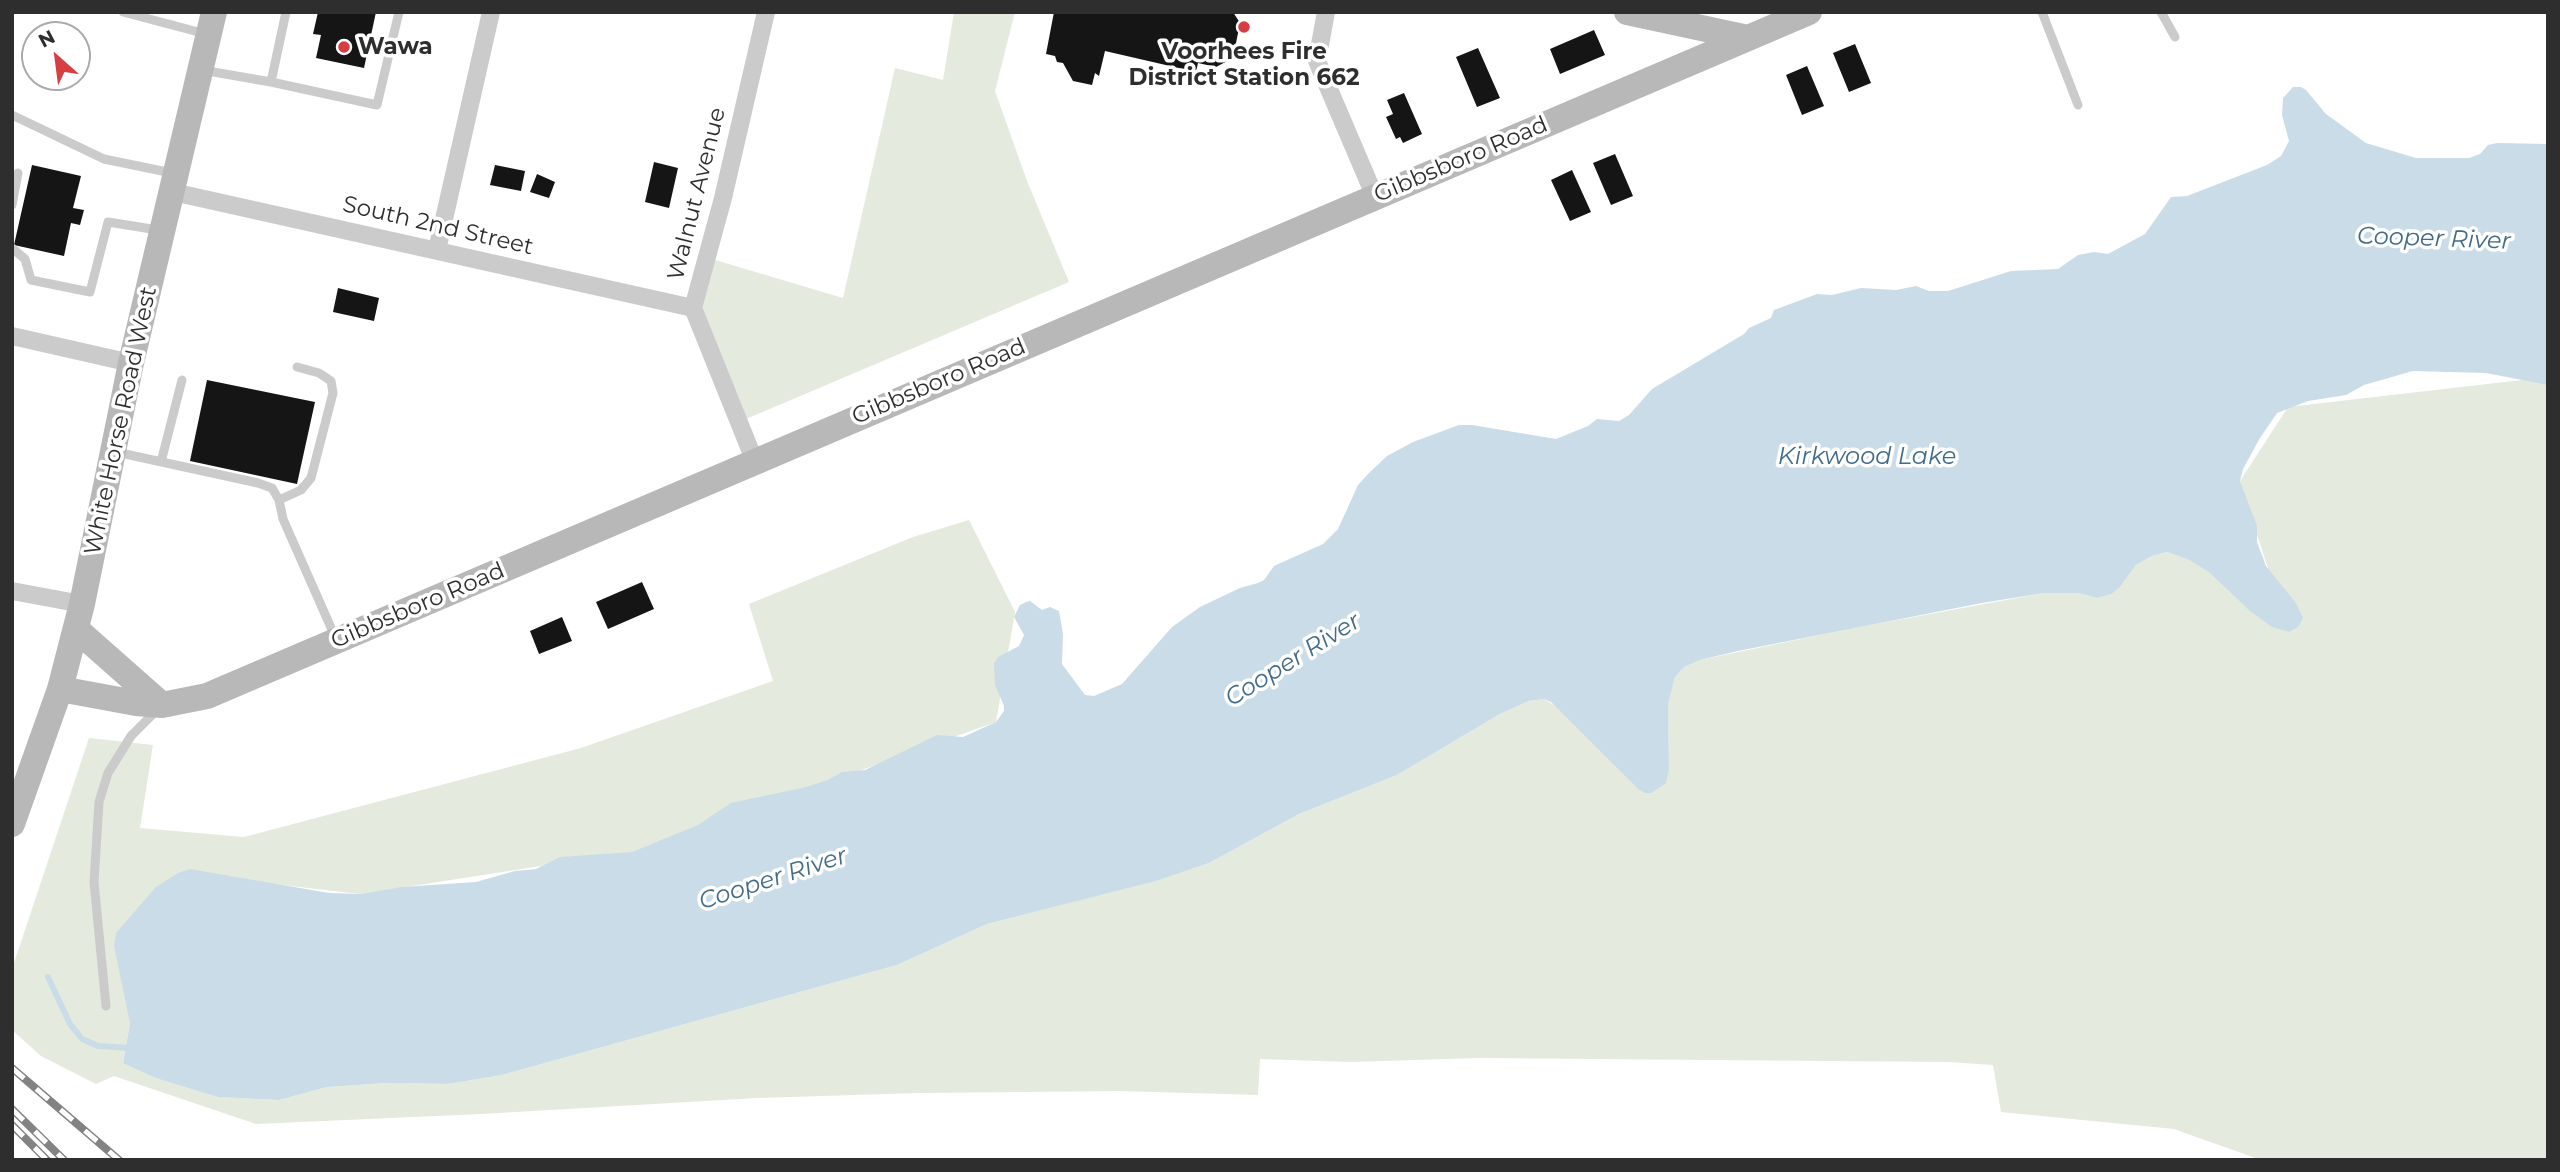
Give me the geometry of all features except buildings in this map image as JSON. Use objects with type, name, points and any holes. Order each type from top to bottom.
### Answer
[{"type":"street","points":[[437,250],[491,12]]},
{"type":"street","name":"Walnut Avenue","points":[[755,461],[693,308],[723,198],[766,12]]},
{"type":"street","points":[[1326,12],[1317,61],[1375,197]]},
{"type":"street","points":[[1627,12],[1667,17],[1748,38]]},
{"type":"street","name":"Gibbsboro Road","points":[[61,689],[136,704],[162,705],[207,696],[1809,12]]},
{"type":"street","name":"White Horse Road West","points":[[12,824],[61,689],[79,616],[131,363],[212,23]]},
{"type":"street","name":"South 2nd Street","points":[[175,183],[437,250],[693,308]]},
{"type":"street","points":[[12,336],[131,363]]},
{"type":"street","points":[[12,591],[79,616],[162,705]]},
{"type":"lane","points":[[122,12],[212,23]]},
{"type":"lane","points":[[271,82],[286,12]]},
{"type":"lane","points":[[201,70],[377,105],[399,12]]},
{"type":"lane","points":[[2042,12],[2078,105]]},
{"type":"lane","points":[[2161,12],[2175,37]]},
{"type":"lane","points":[[12,116],[104,159],[175,183]]},
{"type":"lane","points":[[12,205],[18,173]]},
{"type":"lane","points":[[12,248],[24,259],[30,280],[90,292],[108,222],[163,231]]},
{"type":"lane","points":[[279,500],[301,490],[312,478],[333,393],[331,381],[319,373],[297,367]]},
{"type":"lane","points":[[161,462],[182,380]]},
{"type":"lane","points":[[112,451],[258,482],[272,488],[336,641]]},
{"type":"lane","points":[[106,1006],[94,882],[99,802],[108,773],[125,745],[162,705]]},
{"type":"shaded area","points":[[954,12],[1015,12],[995,91],[1027,181],[1069,282],[739,422],[697,318],[705,257],[843,298],[895,68],[943,80]]},
{"type":"shaded area","points":[[2548,377],[2548,1160],[2261,1160],[2174,1129],[2001,1112],[1993,1065],[1949,1062],[1478,1058],[1351,1062],[1260,1059],[1258,1095],[1120,1091],[919,1093],[757,1098],[256,1124],[114,1076],[96,1084],[41,1056],[12,1030],[12,969],[89,738],[153,745],[140,828],[244,837],[581,748],[773,681],[749,604],[913,537],[969,520],[1015,612],[996,722],[632,852],[360,894],[178,873],[130,1023],[123,1062],[218,1097],[279,1100],[327,1087],[387,1083],[448,1084],[502,1075],[897,965],[987,924],[1155,881],[1209,863],[1299,814],[1397,775],[1500,714],[1529,701],[1544,699],[1560,709],[1638,789],[1669,770],[1668,705],[1675,677],[1684,667],[1700,660],[2044,593],[2078,593],[2097,598],[2112,594],[2136,565],[2152,556],[2167,552],[2189,560],[2210,573],[2288,631],[2240,481],[2288,407]]},
{"type":"water","name":"Kirkwood Lake","points":[[2293,87],[2306,90],[2326,114],[2366,143],[2416,158],[2469,158],[2480,154],[2488,145],[2497,143],[2548,144],[2548,385],[2486,373],[2413,371],[2364,385],[2346,395],[2308,401],[2277,413],[2243,469],[2240,481],[2257,526],[2257,542],[2266,566],[2296,603],[2303,618],[2298,627],[2289,632],[2272,627],[2250,611],[2210,573],[2189,560],[2167,552],[2152,556],[2136,565],[2112,594],[2097,598],[2078,593],[2044,593],[1982,603],[1738,651],[1700,660],[1684,667],[1675,677],[1668,705],[1669,769],[1666,783],[1651,793],[1638,789],[1551,702],[1544,699],[1529,701],[1500,714],[1397,775],[1299,814],[1209,863],[1156,881],[987,924],[897,965],[502,1075],[448,1084],[387,1083],[327,1087],[279,1100],[218,1097],[156,1078],[123,1063],[130,1023],[114,946],[116,933],[156,887],[178,873],[190,869],[329,893],[360,894],[402,887],[476,882],[515,871],[536,869],[560,857],[632,852],[698,825],[731,803],[806,787],[842,772],[865,770],[937,735],[963,737],[996,722],[1004,711],[1004,706],[995,685],[994,664],[998,657],[1019,646],[1024,635],[1014,617],[1020,605],[1030,601],[1042,610],[1050,607],[1059,611],[1063,634],[1062,664],[1085,695],[1094,696],[1122,684],[1172,627],[1200,607],[1264,580],[1274,566],[1323,544],[1338,529],[1358,485],[1387,456],[1413,442],[1459,425],[1556,439],[1588,426],[1597,419],[1619,421],[1629,415],[1652,389],[1744,334],[1749,328],[1771,318],[1774,310],[1817,294],[1832,295],[1861,288],[1896,290],[1916,286],[1929,291],[1948,291],[2011,271],[2058,269],[2078,255],[2094,252],[2108,254],[2145,234],[2171,197],[2187,196],[2267,165],[2281,156],[2289,141],[2282,115],[2283,98]]},
{"type":"waterway","name":"Cooper River","points":[[48,977],[70,1024],[82,1039],[98,1046],[130,1048]]},
{"type":"railway","points":[[12,1068],[119,1160]]},
{"type":"railway","points":[[12,1109],[64,1160]]},
{"type":"railway","points":[[12,1125],[47,1160]]},
{"type":"place","name":"Voorhees Fire District Station 662","points":[[1244,27]]},
{"type":"place","name":"Wawa","points":[[344,47]]}]
